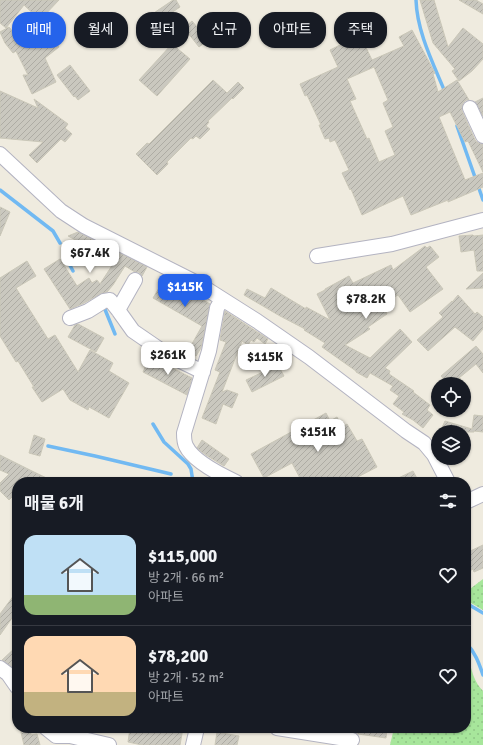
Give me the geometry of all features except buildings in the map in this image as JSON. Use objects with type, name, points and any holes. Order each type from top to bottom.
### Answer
[{"type":"street","points":[[470,108],[483,136]]},
{"type":"street","points":[[0,154],[61,211],[78,222],[197,283],[257,321],[309,357],[424,443],[434,455],[445,477]]},
{"type":"street","points":[[317,256],[392,244],[483,220]]},
{"type":"street","points":[[118,310],[135,280]]},
{"type":"street","points":[[222,299],[217,308],[209,352],[184,433],[185,445],[192,454],[226,477]]},
{"type":"street","points":[[70,318],[88,312],[104,301],[110,300],[133,331],[168,355],[203,372]]},
{"type":"street","points":[[471,500],[483,494]]},
{"type":"street","points":[[0,668],[8,674],[12,680]]},
{"type":"street","points":[[52,733],[56,736],[70,736],[109,745]]},
{"type":"street","points":[[193,745],[197,733]]},
{"type":"street","points":[[315,733],[353,738]]},
{"type":"green space","points":[[483,579],[483,610],[471,603],[471,588]]},
{"type":"green space","points":[[471,667],[476,681],[483,691],[483,745],[390,745],[393,733],[471,733]]},
{"type":"waterway","points":[[416,0],[422,36],[445,92]]},
{"type":"waterway","points":[[457,126],[483,200]]},
{"type":"waterway","points":[[0,190],[53,231],[60,243]]},
{"type":"waterway","points":[[65,256],[73,271]]},
{"type":"waterway","points":[[104,307],[115,334]]},
{"type":"waterway","points":[[153,424],[164,442],[188,464],[191,469],[192,477]]},
{"type":"waterway","points":[[48,446],[171,474]]},
{"type":"waterway","points":[[471,606],[483,613]]},
{"type":"waterway","points":[[471,649],[483,675]]}]
